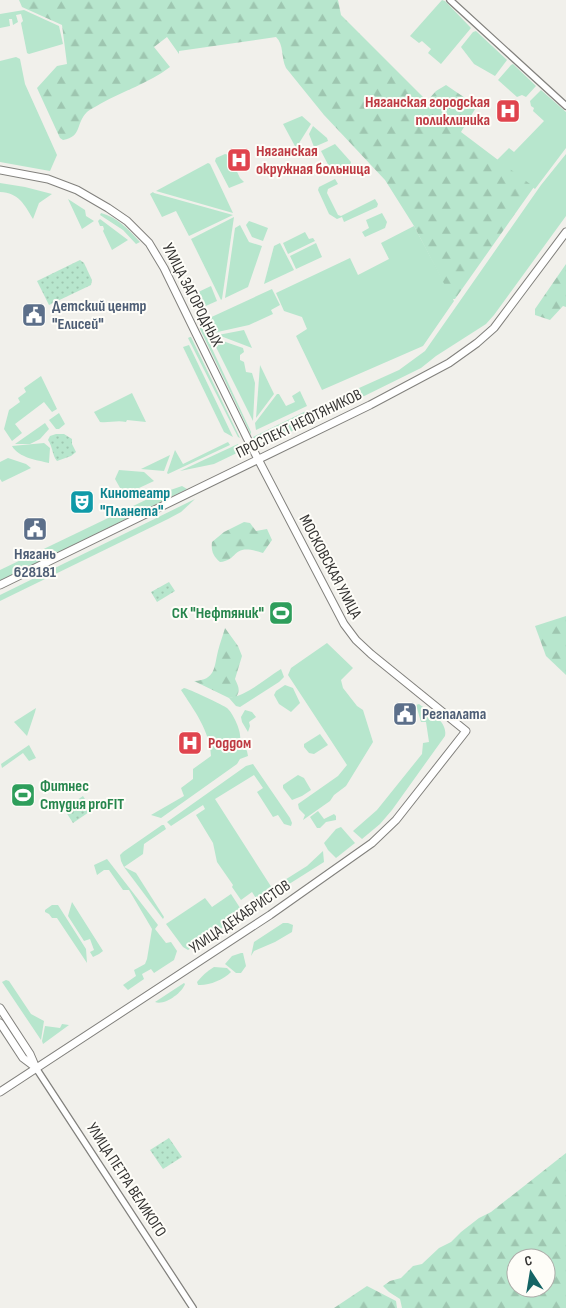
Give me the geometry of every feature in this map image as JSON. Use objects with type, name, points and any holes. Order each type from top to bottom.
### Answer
[{"type":"main road","name":"УЛИЦА ЗАГОРОДНЫХ","points":[[0,170],[48,179],[77,190],[117,213],[143,236],[153,248],[164,268],[258,459]]},
{"type":"main road","name":"ПРОСПЕКТ НЕФТЯНИКОВ","points":[[0,585],[402,389],[449,363],[494,328],[566,232]]},
{"type":"main road","name":"МОСКОВСКАЯ УЛИЦА","points":[[258,459],[337,613],[352,635],[371,654],[466,731]]},
{"type":"main road","name":"УЛИЦА ДЕКАБРИСТОВ","points":[[0,1092],[270,915],[372,843],[396,820],[466,731]]},
{"type":"main road","points":[[0,1008],[36,1068]]},
{"type":"main road","points":[[0,1022],[23,1058],[36,1068]]},
{"type":"street","points":[[450,0],[566,106]]},
{"type":"street","name":"УЛИЦА ПЕТРА ВЕЛИКОГО","points":[[36,1068],[193,1308]]},
{"type":"green space","points":[[19,0],[338,0],[341,15],[427,101],[436,91],[446,85],[477,106],[461,132],[534,187],[455,299],[452,299],[414,226],[385,180],[324,115],[286,68],[280,43],[276,37],[179,51],[179,54],[167,37],[154,47],[170,67],[153,78],[87,112],[83,116],[74,136],[63,140],[60,138],[37,88],[57,66],[67,64],[62,25],[22,7]]},
{"type":"green space","points":[[442,0],[471,28],[441,64],[428,53],[431,49],[422,41],[419,43],[410,36]]},
{"type":"green space","points":[[24,10],[59,26],[63,44],[27,53],[21,14],[16,15],[18,22],[13,25],[12,19],[9,19],[10,26],[0,28],[0,14]]},
{"type":"green space","points":[[476,31],[507,60],[495,76],[474,64],[461,47],[473,32]]},
{"type":"green space","points":[[16,57],[20,59],[25,84],[57,155],[50,171],[0,162],[0,61]]},
{"type":"green space","points":[[513,64],[536,86],[526,97],[522,95],[517,97],[498,80]]},
{"type":"green space","points":[[541,90],[566,112],[566,148],[535,189],[497,160],[509,148],[514,152],[544,121],[533,111],[534,108],[531,106],[530,101]]},
{"type":"green space","points":[[302,116],[311,124],[296,148],[283,124]]},
{"type":"green space","points":[[313,126],[328,141],[314,147],[309,134]]},
{"type":"green space","points":[[335,144],[351,162],[350,166],[333,174],[321,151]]},
{"type":"green space","points":[[225,154],[229,155],[240,178],[244,182],[229,188],[215,161],[216,158]]},
{"type":"green space","points":[[566,154],[566,216],[486,324],[436,356],[421,368],[338,409],[334,409],[328,402],[399,370],[425,351],[541,185]]},
{"type":"green space","points":[[208,163],[233,213],[156,191]]},
{"type":"green space","points":[[335,179],[338,184],[328,189],[327,193],[338,215],[341,216],[375,199],[378,204],[377,207],[344,222],[342,217],[337,219],[329,214],[318,190],[319,187]]},
{"type":"green space","points":[[0,183],[52,194],[39,203],[33,219],[20,200],[7,193],[0,192]]},
{"type":"green space","points":[[153,192],[233,215],[189,236],[176,211],[162,217],[150,194]]},
{"type":"green space","points":[[68,199],[85,210],[86,216],[94,221],[82,229]]},
{"type":"green space","points":[[101,213],[117,221],[140,242],[136,244],[123,230],[100,215]]},
{"type":"green space","points":[[382,213],[387,222],[385,228],[365,237],[362,232],[369,228],[366,220]]},
{"type":"green space","points":[[234,217],[222,299],[221,300],[191,239]]},
{"type":"green space","points":[[100,219],[128,240],[112,250],[103,231],[103,226],[100,226],[98,221]]},
{"type":"green space","points":[[249,221],[268,228],[263,241],[252,237],[246,225]]},
{"type":"green space","points":[[240,225],[249,242],[262,246],[248,287],[225,298],[235,228]]},
{"type":"green space","points":[[414,226],[454,301],[423,346],[322,390],[296,336],[307,329],[302,317],[284,311],[276,293],[350,258],[358,275],[389,259],[381,243]]},
{"type":"green space","points":[[305,232],[309,239],[313,238],[315,241],[288,254],[283,243]]},
{"type":"green space","points":[[280,243],[294,270],[264,284],[274,246]]},
{"type":"green space","points":[[316,243],[322,257],[296,269],[290,256]]},
{"type":"green space","points":[[80,260],[84,263],[92,280],[91,285],[49,305],[37,281]]},
{"type":"green space","points":[[566,264],[566,307],[563,306],[550,320],[535,315],[535,309]]},
{"type":"green space","points":[[211,286],[217,301],[197,308],[192,295]]},
{"type":"green space","points":[[272,289],[280,305],[271,310],[273,314],[249,325],[213,333],[209,331],[205,320]]},
{"type":"green space","points":[[201,325],[251,432],[251,435],[200,329]]},
{"type":"green space","points":[[244,330],[252,348],[218,335]]},
{"type":"green space","points":[[191,337],[240,438],[188,338]]},
{"type":"green space","points":[[211,337],[243,348],[244,352],[240,355],[240,360],[244,362],[246,372],[252,373],[255,383],[253,421]]},
{"type":"green space","points":[[189,345],[233,437],[224,432],[183,347]]},
{"type":"green space","points":[[260,365],[274,394],[256,418]]},
{"type":"green space","points":[[41,376],[57,409],[52,412],[44,402],[15,424],[22,433],[12,441],[4,429],[9,410],[20,402],[18,398],[26,392],[24,388]]},
{"type":"green space","points":[[300,391],[307,406],[256,430],[255,423],[277,394],[279,394],[286,406],[295,402],[292,396]]},
{"type":"green space","points":[[132,393],[146,422],[127,420],[126,422],[100,422],[94,412]]},
{"type":"green space","points":[[306,411],[310,411],[315,421],[265,443],[256,442],[253,437]]},
{"type":"green space","points":[[59,413],[65,424],[56,429],[49,420]]},
{"type":"green space","points":[[45,423],[49,429],[40,439],[30,444],[15,444]]},
{"type":"green space","points":[[64,434],[72,439],[76,452],[57,461],[48,440],[50,436]]},
{"type":"green space","points":[[228,442],[230,445],[167,473],[175,450],[183,464]]},
{"type":"green space","points":[[44,443],[50,448],[49,463],[24,456],[12,446]]},
{"type":"green space","points":[[238,444],[241,451],[214,464],[180,471]]},
{"type":"green space","points":[[170,455],[164,471],[141,469]]},
{"type":"green space","points":[[8,458],[26,464],[31,468],[2,482],[0,479],[0,462]]},
{"type":"green space","points":[[119,470],[144,472],[154,481],[124,495],[115,479]]},
{"type":"green space","points":[[182,486],[187,489],[0,581],[0,570],[156,495]]},
{"type":"green space","points":[[195,499],[181,512],[168,519],[0,601],[0,595]]},
{"type":"green space","points":[[244,522],[250,523],[256,531],[267,529],[272,540],[263,553],[246,549],[241,550],[226,561],[220,562],[213,553],[212,542],[224,532]]},
{"type":"green space","points":[[169,582],[175,591],[157,602],[151,592]]},
{"type":"green space","points":[[566,616],[566,675],[546,656],[535,626]]},
{"type":"green space","points":[[225,628],[238,646],[242,656],[235,679],[238,692],[236,697],[229,698],[194,681],[206,678],[213,672]]},
{"type":"green space","points":[[327,643],[353,668],[341,680],[343,688],[357,706],[363,710],[373,742],[346,786],[334,795],[330,801],[303,820],[305,815],[299,809],[298,804],[338,776],[347,765],[288,675],[291,668]]},
{"type":"green space","points":[[281,669],[284,677],[279,682],[240,707],[236,706],[229,698],[243,694]]},
{"type":"green space","points":[[285,685],[293,688],[300,703],[291,712],[279,704],[274,695],[276,691]]},
{"type":"green space","points":[[184,688],[229,710],[240,732],[240,740],[248,756],[240,759],[237,764],[161,818],[151,815],[184,796],[181,788],[193,779],[193,769],[211,756],[208,738],[196,713],[181,690]]},
{"type":"green space","points":[[419,704],[441,721],[444,726],[445,736],[392,810],[380,824],[362,839],[353,831],[377,810],[422,754],[423,743],[429,742],[426,722],[421,722],[416,705]]},
{"type":"green space","points":[[36,708],[35,712],[27,736],[14,722]]},
{"type":"green space","points":[[245,710],[252,712],[256,717],[249,722],[248,732],[241,717]]},
{"type":"green space","points":[[320,734],[328,745],[314,754],[309,753],[304,744]]},
{"type":"green space","points":[[29,745],[36,758],[29,761],[23,753],[2,768],[1,764]]},
{"type":"green space","points":[[253,764],[290,818],[291,826],[284,824],[278,815],[273,817],[257,792],[263,788],[254,775],[215,799],[272,888],[307,866],[323,851],[324,862],[259,903],[252,892],[241,900],[217,862],[213,843],[196,815],[205,809],[203,805],[171,826],[167,822],[246,766]]},
{"type":"green space","points":[[298,775],[304,778],[311,790],[292,800],[283,788],[283,785]]},
{"type":"green space","points":[[83,796],[92,810],[73,823],[64,809]]},
{"type":"green space","points":[[318,811],[324,819],[334,814],[336,820],[326,822],[320,828],[317,828],[310,817]]},
{"type":"green space","points":[[162,825],[166,829],[144,844],[143,854],[124,867],[120,855]]},
{"type":"green space","points":[[341,827],[355,843],[336,858],[324,843],[336,829]]},
{"type":"green space","points":[[107,859],[158,925],[155,929],[166,943],[171,942],[177,951],[174,960],[154,973],[151,969],[142,974],[144,979],[128,990],[123,985],[136,976],[134,970],[145,964],[152,929],[129,890],[123,890],[109,870],[104,870],[97,875],[94,865]]},
{"type":"green space","points":[[124,867],[136,873],[164,917],[163,919]]},
{"type":"green space","points":[[231,894],[244,914],[188,950],[183,947],[166,924],[205,898],[212,907]]},
{"type":"green space","points":[[72,902],[103,951],[93,957],[90,952],[94,950],[90,939],[84,941],[68,916]]},
{"type":"green space","points":[[52,905],[58,905],[86,949],[87,963],[57,918],[52,918],[45,912]]},
{"type":"green space","points":[[283,923],[293,925],[292,932],[254,951],[251,956],[254,942]]},
{"type":"green space","points":[[243,953],[246,966],[241,973],[236,973],[225,964],[232,956]]},
{"type":"green space","points":[[214,967],[227,968],[231,972],[215,982],[198,985],[197,982]]},
{"type":"green space","points":[[9,981],[31,1014],[44,1021],[41,1040],[2,982]]},
{"type":"green space","points":[[184,983],[183,988],[172,998],[159,1003],[155,1002]]},
{"type":"green space","points":[[62,1024],[69,1025],[43,1044],[45,1026],[60,1028]]},
{"type":"green space","points":[[169,1138],[182,1157],[163,1169],[150,1150]]},
{"type":"green space","points":[[566,1153],[566,1308],[402,1308],[400,1299],[383,1286],[390,1281],[401,1278],[413,1266],[422,1264],[439,1248],[451,1242],[479,1218],[491,1212]]},
{"type":"green space","points":[[367,1286],[396,1301],[397,1308],[334,1308]]},
{"type":"place","name":"Няганская городская поликлиника","points":[[508,111]]},
{"type":"place","name":"Няганская окружная больница","points":[[239,160]]},
{"type":"place","name":"Детский центр \"Елисей\"","points":[[34,315]]},
{"type":"place","name":"Кинотеатр \"Планета\"","points":[[82,502]]},
{"type":"place","name":"Нягань 628181","points":[[35,529]]},
{"type":"place","name":"СК \"Нефтяник\"","points":[[281,613]]},
{"type":"place","name":"Регпалата","points":[[405,714]]},
{"type":"place","name":"Роддом","points":[[190,743]]},
{"type":"place","name":"Фитнес Студия proFIT","points":[[23,795]]}]
